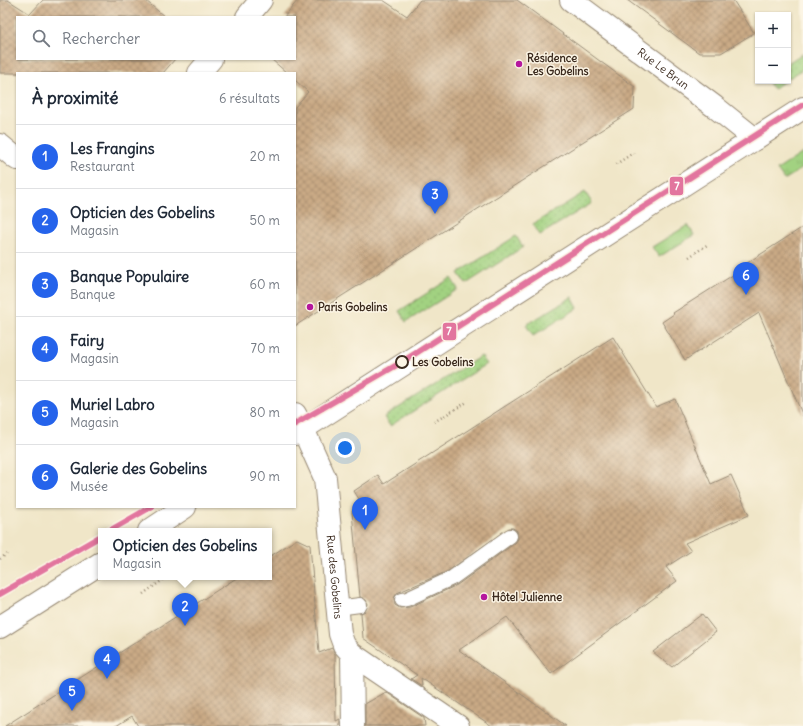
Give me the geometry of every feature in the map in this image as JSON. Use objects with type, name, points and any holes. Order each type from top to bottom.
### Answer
[{"type":"main road","points":[[248,16],[261,0]]},
{"type":"main road","name":"Rue Le Brun","points":[[571,0],[715,107],[755,139]]},
{"type":"main road","points":[[200,72],[210,60]]},
{"type":"main road","points":[[298,426],[803,108]]},
{"type":"main road","points":[[0,145],[16,158]]},
{"type":"main road","name":"Rue des Gobelins","points":[[298,426],[325,478],[340,634],[344,645],[352,654]]},
{"type":"main road","points":[[154,528],[184,508]]},
{"type":"main road","points":[[0,627],[98,565]]},
{"type":"main road","points":[[352,654],[353,726]]},
{"type":"main road","points":[[352,654],[458,726]]},
{"type":"lane","points":[[402,600],[452,578],[510,536]]},
{"type":"lane","points":[[337,608],[360,605]]},
{"type":"path","points":[[616,164],[635,152]]},
{"type":"path","points":[[688,257],[707,245]]},
{"type":"path","points":[[434,422],[467,402]]},
{"type":"path","points":[[0,559],[7,554]]},
{"type":"path","points":[[143,594],[163,580]]},
{"type":"green space","points":[[803,53],[803,69],[791,77],[791,61]]},
{"type":"green space","points":[[770,84],[780,84],[773,89]]},
{"type":"green space","points":[[803,153],[803,168],[784,180],[777,170]]},
{"type":"green space","points":[[585,192],[592,203],[540,235],[533,224]]},
{"type":"green space","points":[[688,225],[694,235],[659,257],[652,247]]},
{"type":"green space","points":[[516,236],[523,247],[466,284],[458,273]]},
{"type":"green space","points":[[451,278],[458,289],[406,322],[399,311]]},
{"type":"green space","points":[[572,297],[578,308],[533,336],[526,325]]},
{"type":"green space","points":[[481,356],[487,364],[390,426],[384,417]]},
{"type":"building","points":[[0,0],[8,0],[30,14],[43,0],[145,0],[164,16],[16,16],[16,60],[174,60],[164,72],[0,73]]},
{"type":"building","points":[[298,0],[383,0],[407,16],[420,0],[517,0],[635,87],[634,109],[296,325],[296,106],[308,92],[296,81],[296,72],[286,72],[272,60],[296,60],[296,16],[285,16]]},
{"type":"building","points":[[627,0],[733,0],[754,33],[721,53],[699,53]]},
{"type":"building","points":[[803,227],[803,416],[759,313],[685,360],[662,322],[674,314],[673,313],[744,268],[744,265]]},
{"type":"building","points":[[613,337],[656,407],[675,399],[711,484],[731,475],[749,515],[685,543],[691,551],[666,567],[677,581],[551,674],[507,617],[459,650],[566,726],[492,726],[421,678],[422,686],[411,679],[417,675],[363,638],[361,613],[365,611],[368,604],[366,600],[360,597],[352,512],[359,499],[354,491],[378,475],[384,484]],"holes":[[[509,528],[513,528],[517,531],[518,539],[515,543],[457,585],[410,607],[400,608],[395,605],[394,598],[397,593],[448,571]]]},
{"type":"building","points":[[297,539],[310,545],[319,653],[332,648],[335,654],[336,721],[340,719],[340,726],[138,726],[132,716],[116,726],[5,726],[233,580],[272,580],[272,555]]},
{"type":"building","points":[[702,614],[716,632],[672,667],[653,652]]},
{"type":"building","points":[[386,692],[424,718],[425,726],[365,726],[365,704]]},
{"type":"transit line","name":"7","points":[[296,423],[402,362],[803,105]]},
{"type":"transit line","name":"7","points":[[114,528],[149,508]]},
{"type":"transit line","name":"7","points":[[0,594],[98,538]]},
{"type":"place","name":"Résidence Les Gobelins","points":[[519,64]]},
{"type":"place","name":"Banque Populaire","points":[[435,214]]},
{"type":"place","name":"Galerie des Gobelins","points":[[746,295]]},
{"type":"place","name":"Paris Gobelins","points":[[310,307]]},
{"type":"place","name":"Les Gobelins","points":[[402,362]]},
{"type":"place","name":"Les Frangins","points":[[365,530]]},
{"type":"place","name":"Hôtel Julienne","points":[[484,597]]},
{"type":"place","name":"Opticien des Gobelins","points":[[185,626]]},
{"type":"place","name":"Fairy","points":[[107,679]]},
{"type":"place","name":"Muriel Labro","points":[[72,711]]}]
